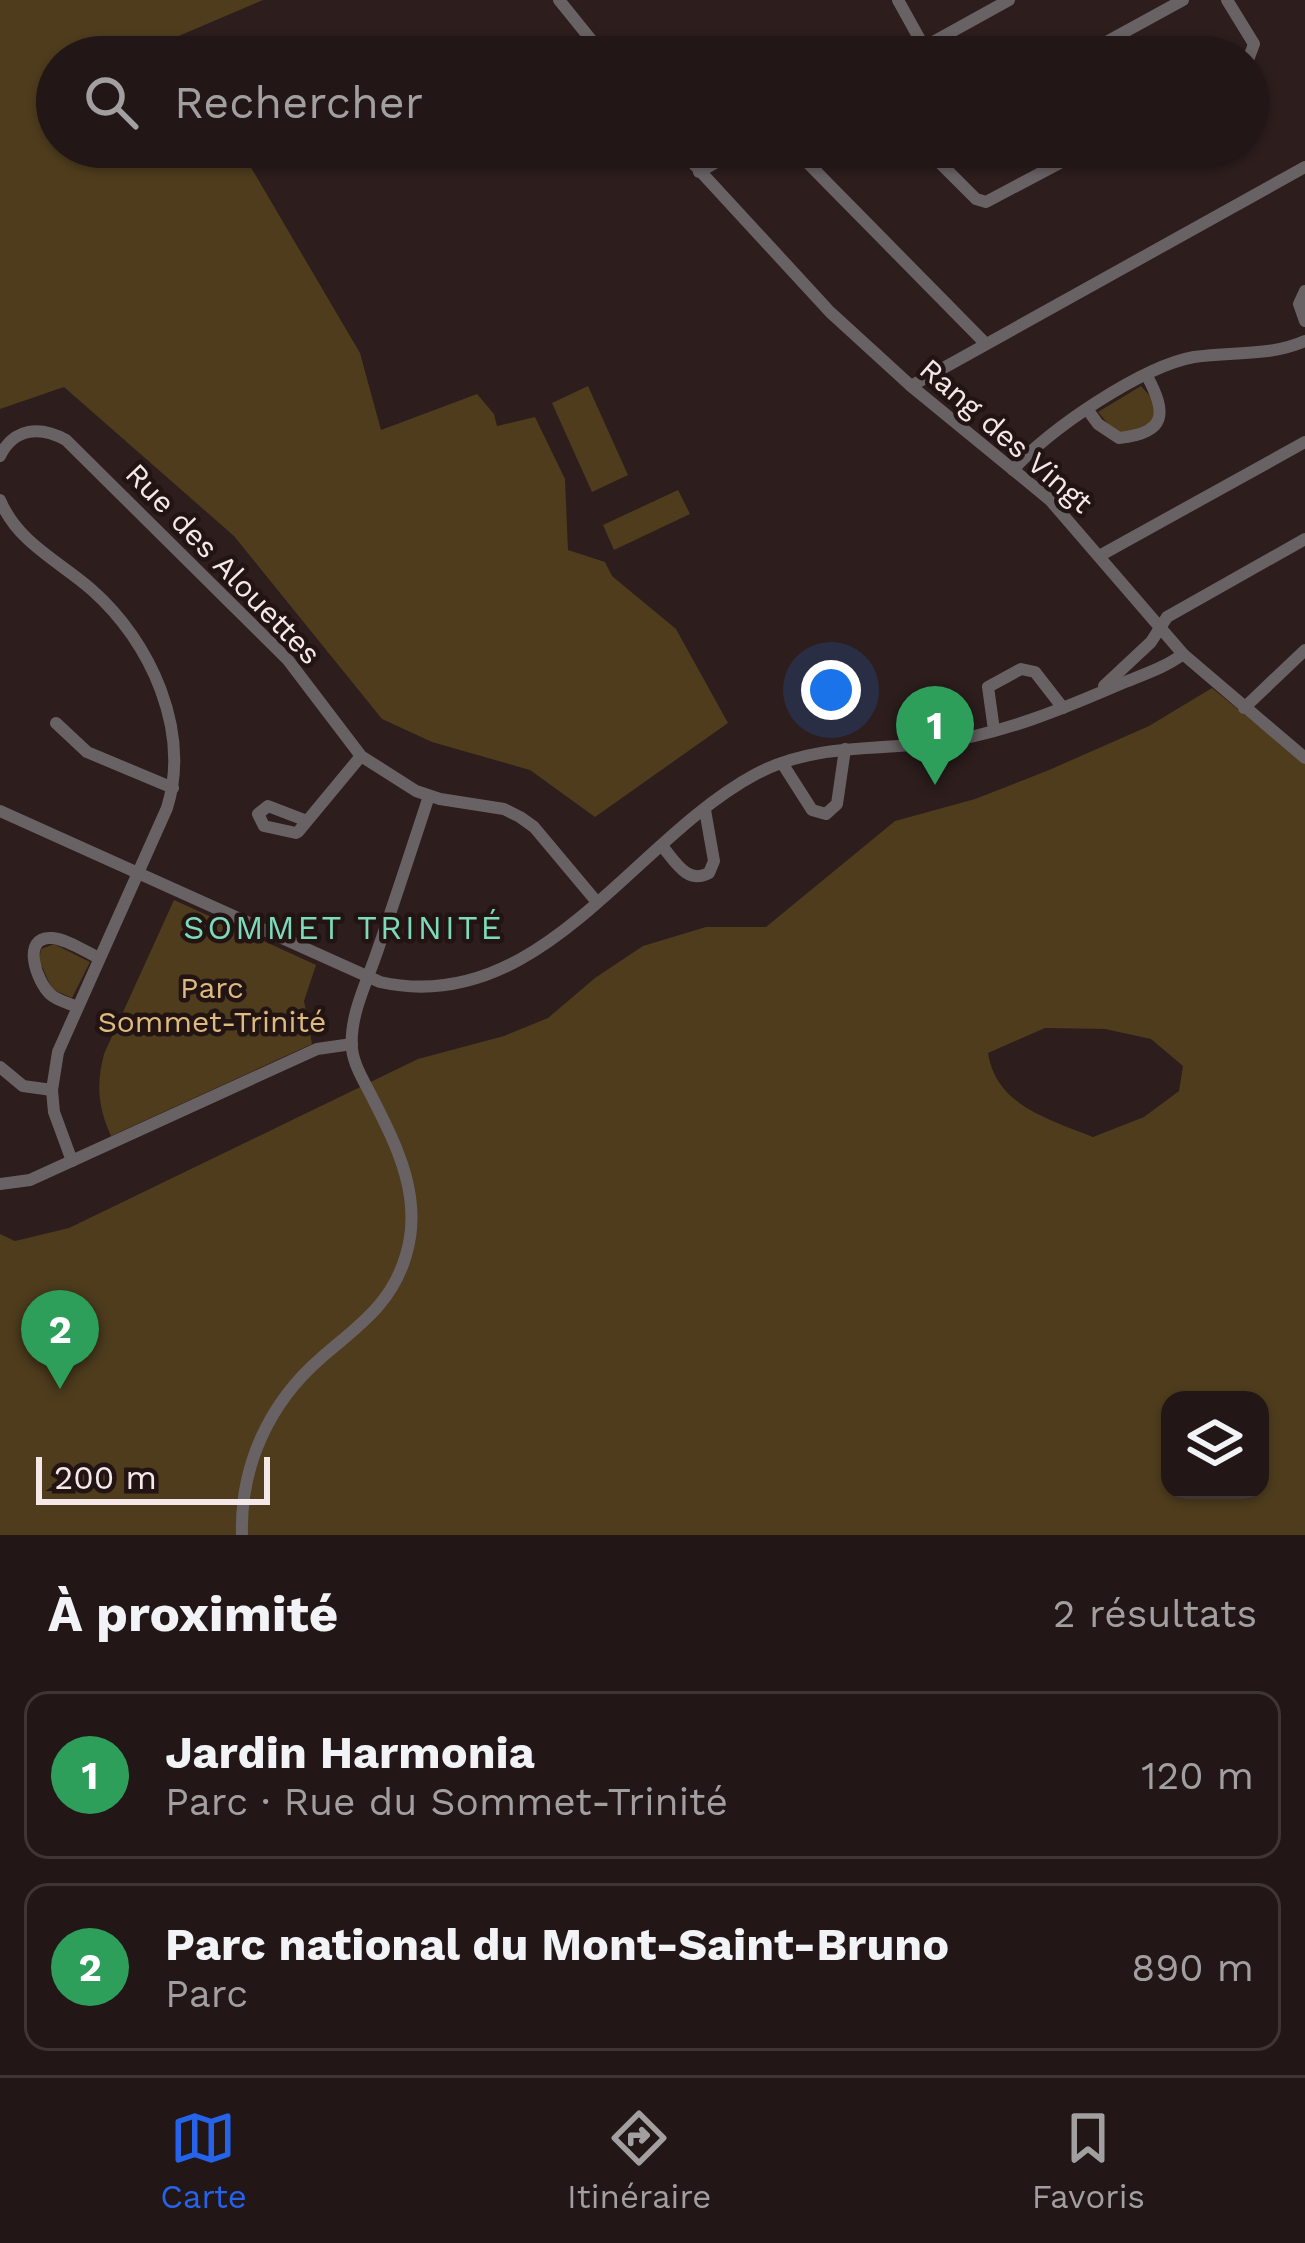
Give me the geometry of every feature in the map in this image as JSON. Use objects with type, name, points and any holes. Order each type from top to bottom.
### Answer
[{"type":"street","points":[[559,0],[588,36]]},
{"type":"street","points":[[898,0],[918,36]]},
{"type":"street","points":[[944,36],[1010,0]]},
{"type":"street","points":[[1117,36],[1183,0]]},
{"type":"street","points":[[1227,0],[1248,36]]},
{"type":"street","points":[[911,386],[1305,167]]},
{"type":"street","name":"Rang des Vingt","points":[[696,168],[830,312],[1062,512],[1183,654],[1305,758]]},
{"type":"street","points":[[699,172],[706,168]]},
{"type":"street","points":[[813,168],[985,343]]},
{"type":"street","points":[[949,168],[976,199],[986,202],[1050,168]]},
{"type":"street","points":[[1305,291],[1298,304],[1305,321]]},
{"type":"street","points":[[1013,470],[1044,438],[1147,376],[1187,359],[1269,352],[1305,341]]},
{"type":"street","points":[[1087,409],[1098,424],[1119,438],[1152,427],[1162,408],[1147,376]]},
{"type":"street","name":"Rue des Alouettes","points":[[0,456],[9,442],[33,430],[47,430],[66,440],[288,660],[361,756],[429,796],[489,806],[520,817],[534,827],[596,901]]},
{"type":"street","points":[[1101,555],[1305,442]]},
{"type":"street","points":[[0,500],[19,533],[108,607],[154,676],[174,732],[172,788],[56,1057],[52,1090],[57,1123],[72,1161]]},
{"type":"street","points":[[1089,698],[1151,642],[1167,617],[1305,539]]},
{"type":"street","points":[[1244,708],[1305,650]]},
{"type":"street","points":[[0,811],[368,977],[420,988],[481,980],[530,954],[742,782],[782,763],[845,749],[932,743],[994,730],[1089,698],[1183,654]]},
{"type":"street","points":[[994,730],[988,687],[1021,669],[1036,674],[1063,708]]},
{"type":"street","points":[[56,723],[87,752],[172,788]]},
{"type":"street","points":[[782,763],[812,810],[826,814],[837,804],[845,749]]},
{"type":"street","points":[[307,821],[361,756]]},
{"type":"street","points":[[242,1535],[247,1480],[270,1418],[306,1372],[382,1304],[409,1247],[408,1178],[358,1068],[352,1044],[356,1011],[429,796]]},
{"type":"street","points":[[662,846],[686,874],[706,875],[714,861],[705,810]]},
{"type":"street","points":[[77,1007],[46,989],[33,961],[35,947],[52,938],[99,958]]},
{"type":"street","points":[[0,1184],[21,1183],[317,1049],[352,1044]]},
{"type":"street","points":[[0,1066],[23,1087],[52,1090]]},
{"type":"green space","points":[[0,0],[263,0],[179,36],[36,36],[36,168],[251,168],[360,353],[381,430],[477,394],[494,414],[497,426],[535,417],[565,479],[568,550],[605,562],[612,576],[676,629],[728,723],[595,817],[530,770],[432,742],[382,719],[234,536],[64,387],[0,409]]},
{"type":"green space","points":[[588,386],[628,475],[592,492],[552,403]]},
{"type":"green space","points":[[1141,386],[1156,403],[1152,422],[1129,433],[1115,432],[1098,412]]},
{"type":"green space","points":[[678,490],[690,514],[614,550],[603,525]]},
{"type":"green space","points":[[1212,688],[1305,764],[1305,1535],[0,1535],[0,1234],[15,1241],[69,1228],[418,1059],[504,1036],[548,1018],[643,946],[706,927],[766,927],[895,821],[975,799],[1149,726]],"holes":[[[1045,1028],[1105,1029],[1151,1039],[1183,1066],[1179,1091],[1144,1117],[1093,1137],[1027,1108],[993,1071],[988,1053]]]},
{"type":"green space","name":"Parc Sommet-Trinité","points":[[174,900],[316,965],[304,1001],[312,1044],[111,1136],[100,1096],[104,1054]]},
{"type":"green space","points":[[54,944],[90,962],[72,998],[52,989],[39,960],[41,949]]},
{"type":"place","name":"Jardin Harmonia","points":[[935,785]]},
{"type":"place","name":"Parc national du Mont-Saint-Bruno","points":[[60,1389]]},
{"type":"district","name":"SOMMET TRINITÉ","points":[[344,927]]}]
